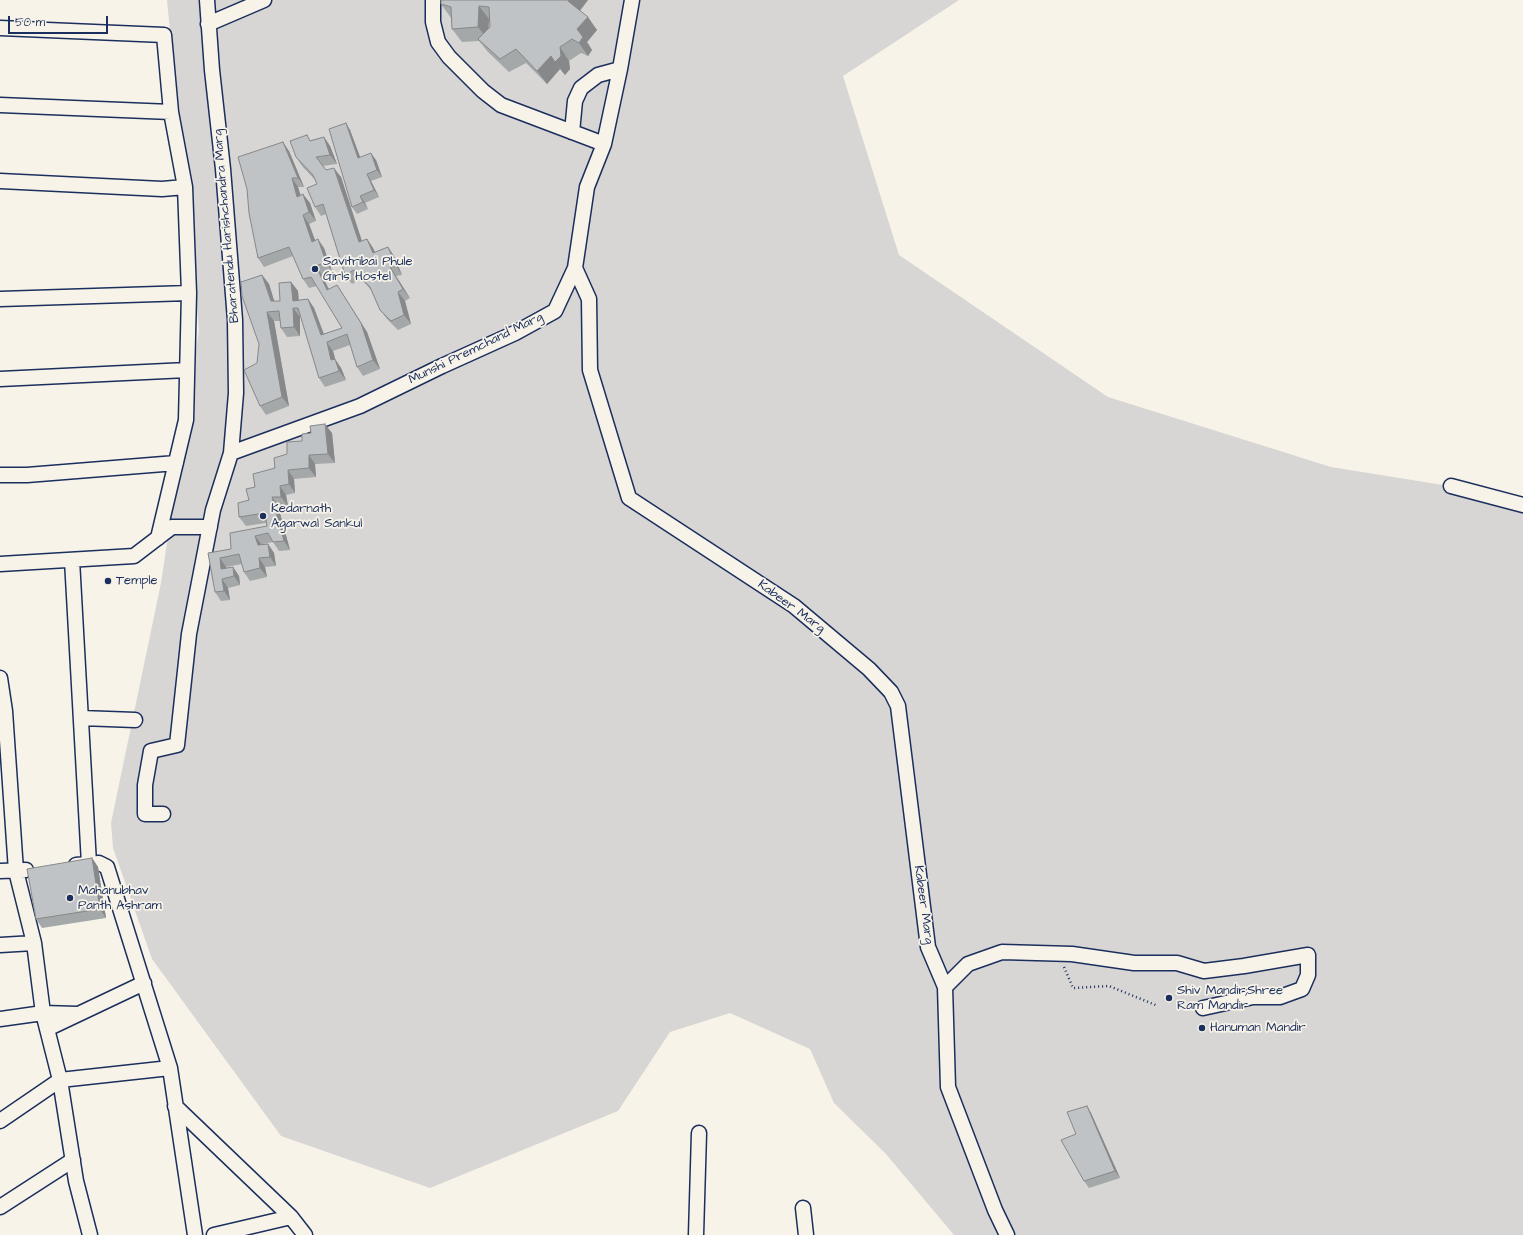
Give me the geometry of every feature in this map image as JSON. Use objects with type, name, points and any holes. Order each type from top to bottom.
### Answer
[{"type":"street","name":"Bharatendu Harishchandra Marg","points":[[162,814],[145,814],[146,778],[151,751],[176,745],[189,634],[213,510],[232,453],[236,393],[235,320],[207,0]]},
{"type":"street","points":[[208,24],[264,0]]},
{"type":"street","points":[[433,0],[433,22],[438,42],[446,54],[483,91],[501,105],[604,144]]},
{"type":"street","name":"Munshi Premchand Marg","points":[[232,453],[360,406],[514,333],[555,311],[575,268],[587,187],[604,144],[620,70],[632,0]]},
{"type":"street","points":[[0,28],[164,35],[171,112],[185,187],[189,293],[186,420],[158,538]]},
{"type":"street","points":[[572,132],[575,101],[581,88],[598,75],[620,70]]},
{"type":"street","points":[[0,105],[171,112]]},
{"type":"street","points":[[0,181],[162,189],[185,187]]},
{"type":"street","name":"Kabeer Marg","points":[[575,268],[589,299],[590,370],[630,498],[794,606],[869,669],[892,692],[898,706],[928,947],[945,987]]},
{"type":"street","points":[[0,299],[189,293]]},
{"type":"street","points":[[0,379],[187,370]]},
{"type":"street","points":[[0,475],[27,475],[176,463]]},
{"type":"street","points":[[1451,486],[1523,505]]},
{"type":"street","points":[[0,564],[134,556],[172,526],[210,527]]},
{"type":"street","points":[[72,560],[89,864]]},
{"type":"street","points":[[0,678],[5,711],[2,731],[5,788],[16,871],[34,943],[43,1013],[60,1080],[76,1181],[90,1235]]},
{"type":"street","points":[[81,718],[135,720]]},
{"type":"street","points":[[60,867],[98,863],[107,867],[170,1068],[195,1235]]},
{"type":"street","points":[[0,871],[38,869]]},
{"type":"street","points":[[0,944],[34,943]]},
{"type":"street","points":[[1007,1235],[995,1210],[948,1087],[945,987],[968,964],[1002,952],[1060,953],[1134,963],[1177,963],[1204,971],[1308,955],[1308,975],[1302,989],[1280,998],[1253,997],[1203,1008]]},
{"type":"street","points":[[47,1029],[144,983]]},
{"type":"street","points":[[0,1020],[43,1013],[79,1014]]},
{"type":"street","points":[[0,1121],[60,1080],[170,1068]]},
{"type":"street","points":[[175,1106],[291,1217],[305,1235]]},
{"type":"street","points":[[696,1235],[700,1133]]},
{"type":"street","points":[[0,1207],[73,1160]]},
{"type":"street","points":[[803,1208],[806,1235]]},
{"type":"street","points":[[214,1235],[291,1217]]},
{"type":"path","points":[[1060,953],[1073,988],[1109,986],[1158,1006]]},
{"type":"shaded area","points":[[167,0],[959,0],[843,76],[899,255],[1108,397],[1331,467],[1443,485],[1523,504],[1523,1235],[954,1235],[886,1154],[834,1103],[810,1049],[730,1013],[670,1032],[618,1111],[430,1188],[281,1136],[152,959],[113,848],[111,823],[161,583],[199,330]]},
{"type":"building","points":[[441,0],[568,0],[588,17],[577,29],[583,37],[579,43],[572,39],[560,47],[561,56],[555,62],[551,56],[537,71],[516,49],[500,59],[478,39],[490,27],[489,7],[479,6],[478,27],[452,29],[451,7],[441,4]]},
{"type":"building","points":[[346,123],[358,158],[371,153],[377,170],[367,174],[374,190],[360,196],[363,202],[352,207],[329,129]]},
{"type":"building","points":[[307,135],[310,141],[324,137],[330,155],[316,157],[326,170],[334,168],[359,242],[367,239],[373,253],[388,247],[396,266],[390,267],[403,289],[398,292],[404,315],[391,321],[380,310],[370,287],[354,270],[345,275],[323,204],[315,207],[307,188],[317,184],[313,175],[296,157],[290,141]]},
{"type":"building","points":[[283,142],[298,178],[292,178],[297,197],[303,194],[309,212],[303,215],[312,242],[318,239],[326,262],[316,266],[327,290],[337,285],[361,323],[373,360],[357,367],[347,334],[327,342],[331,360],[335,359],[339,371],[319,378],[298,308],[293,308],[294,327],[281,328],[279,311],[267,312],[282,397],[260,406],[244,370],[257,363],[259,344],[242,296],[241,282],[262,275],[271,301],[280,301],[279,283],[291,282],[293,301],[308,299],[321,335],[342,328],[311,277],[303,279],[289,247],[258,258],[249,213],[247,189],[238,157]]},
{"type":"building","points":[[325,424],[328,454],[309,455],[309,468],[288,470],[289,484],[280,486],[281,497],[272,497],[284,541],[273,542],[268,533],[255,536],[258,545],[268,544],[270,557],[259,558],[260,568],[244,572],[239,554],[220,558],[221,569],[233,567],[234,576],[222,579],[224,591],[215,592],[208,553],[231,549],[230,533],[267,526],[265,513],[239,517],[238,503],[249,500],[246,489],[255,487],[253,474],[275,468],[274,458],[287,454],[287,442],[302,441],[302,434],[311,433],[310,426]]},
{"type":"building","name":"Mahanubhav Panth Ashram","points":[[92,858],[100,909],[36,919],[27,869]]},
{"type":"building","points":[[1087,1106],[1115,1171],[1084,1181],[1061,1140],[1076,1134],[1067,1112]]},
{"type":"place","name":"Savitribai Phule Girls Hostel","points":[[315,269]]},
{"type":"place","name":"Kedarnath Agarwal Sankul","points":[[263,516]]},
{"type":"place","name":"Temple","points":[[108,581]]},
{"type":"place","name":"Mahanubhav Panth Ashram","points":[[70,898]]},
{"type":"place","name":"Shiv Mandir;Shree Ram Mandir","points":[[1169,998]]},
{"type":"place","name":"Hanuman Mandir","points":[[1202,1028]]}]
